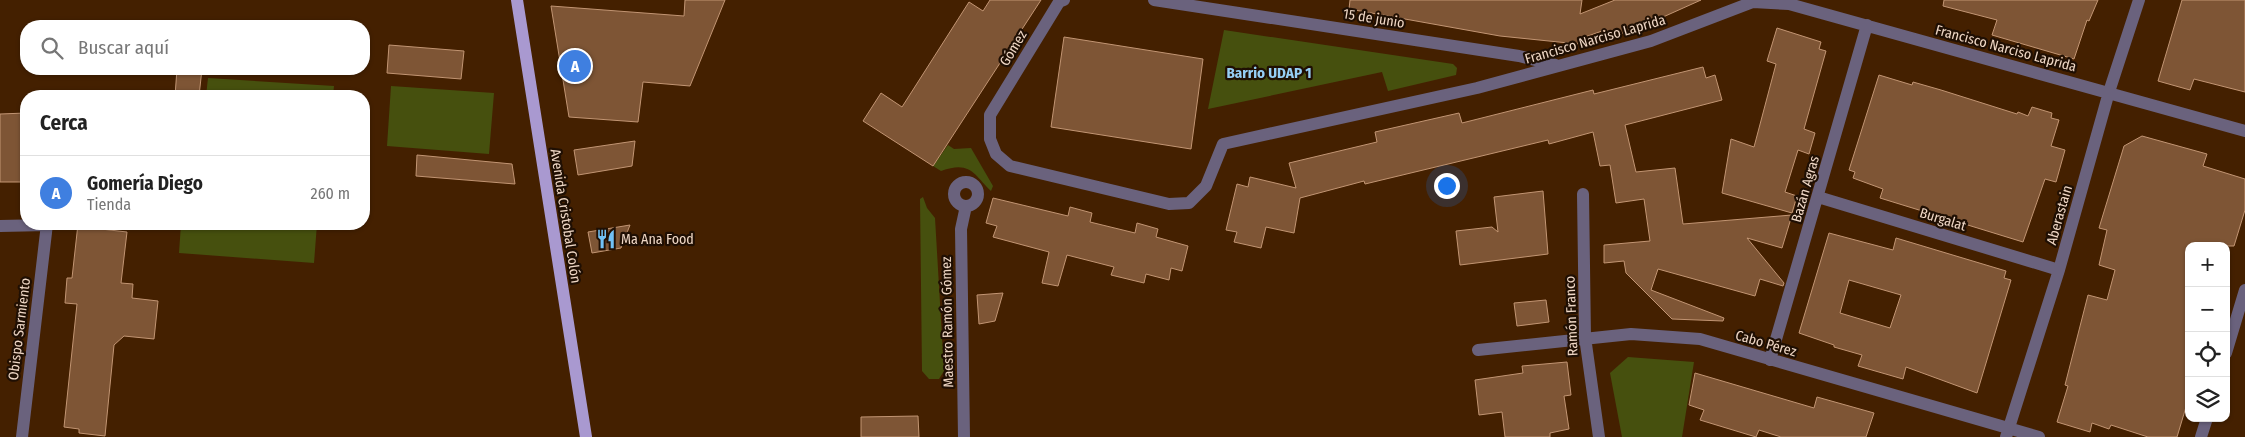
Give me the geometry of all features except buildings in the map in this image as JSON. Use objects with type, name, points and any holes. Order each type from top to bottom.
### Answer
[{"type":"main road","name":"Avenida Cristobal Colón","points":[[517,0],[586,437]]},
{"type":"street","name":"Gómez","points":[[1064,0],[1059,2],[990,115],[990,139],[996,154],[1010,166],[1169,204],[1189,203],[1206,186]]},
{"type":"street","name":"15 de junio","points":[[1154,0],[1519,56],[1559,66]]},
{"type":"street","name":"Aberastain","points":[[2007,433],[2058,270],[2109,92],[2139,0]]},
{"type":"street","name":"Francisco Narciso Laprida","points":[[1206,186],[1223,144],[1477,88],[1651,41],[1753,2],[1789,4],[2245,131]]},
{"type":"street","name":"Bazán Agras","points":[[1770,360],[1867,26]]},
{"type":"street","name":"Ramón Franco","points":[[1582,194],[1585,337],[1599,437]]},
{"type":"street","name":"Burgalat","points":[[1818,197],[2058,270]]},
{"type":"street","name":"Maestro Ramón Gómez","points":[[964,437],[961,230],[966,206]]},
{"type":"street","points":[[0,226],[20,225]]},
{"type":"street","name":"Obispo Sarmiento","points":[[22,437],[46,230]]},
{"type":"street","points":[[2230,340],[2245,290]]},
{"type":"street","name":"Cabo Pérez","points":[[1478,350],[1585,337],[1631,334],[1700,339],[2007,433],[2039,437]]},
{"type":"street","points":[[2201,437],[2206,422]]},
{"type":"green space","points":[[1224,30],[1453,64],[1457,68],[1456,75],[1388,91],[1382,72],[1208,109]]},
{"type":"green space","points":[[208,78],[334,86],[334,90],[207,90]]},
{"type":"green space","points":[[391,86],[494,93],[489,154],[387,146]]},
{"type":"green space","points":[[948,145],[954,149],[971,148],[993,186],[991,191],[976,175],[966,168],[959,167],[941,171],[933,166]]},
{"type":"green space","points":[[923,197],[927,208],[935,218],[944,371],[939,379],[929,379],[922,371],[920,199]]},
{"type":"green space","points":[[181,230],[317,230],[314,263],[179,253]]},
{"type":"green space","points":[[1628,357],[1694,362],[1682,437],[1622,437],[1610,373]]},
{"type":"place","name":"Gomería Diego","points":[[575,66]]},
{"type":"place","name":"Ma Ana Food","points":[[606,239]]},
{"type":"district","name":"Barrio UDAP 1","points":[[1269,73]]}]
